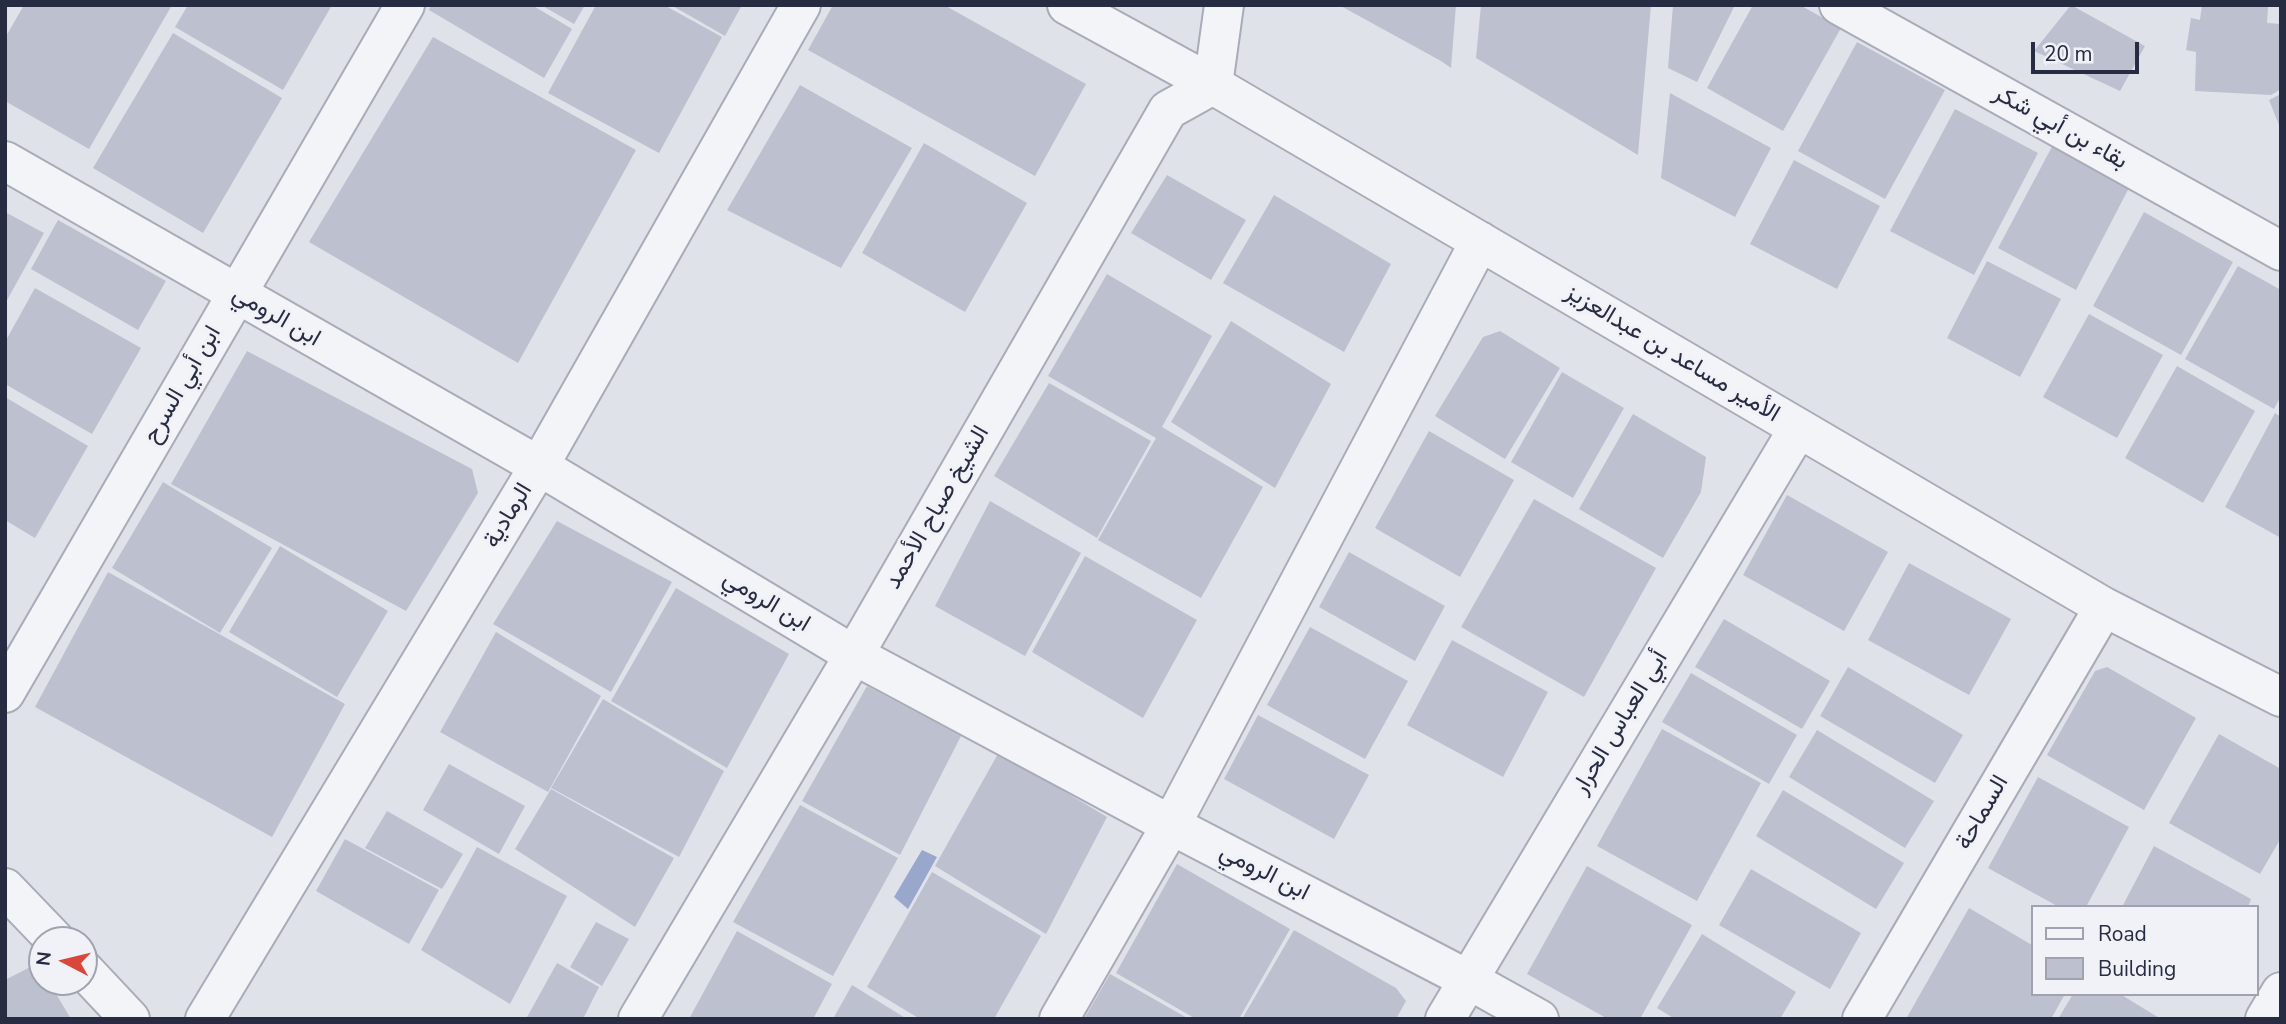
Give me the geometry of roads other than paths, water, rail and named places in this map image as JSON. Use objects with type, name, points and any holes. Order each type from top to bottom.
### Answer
[{"type":"street","name":"ابن أبي السرح","points":[[5,693],[405,5]]},
{"type":"street","name":"الرمادية","points":[[205,1019],[539,466],[801,5]]},
{"type":"street","name":"الأمير مساعد بن عبدالعزيز","points":[[1067,5],[1213,85],[2104,607],[2281,697]]},
{"type":"street","points":[[1213,85],[1223,5]]},
{"type":"street","name":"بقاء بن أبي شكر","points":[[1839,5],[2281,251]]},
{"type":"street","name":"الشيخ صباح الأحمد","points":[[638,1019],[854,655],[1168,110],[1213,85]]},
{"type":"street","name":"ابن الرومي","points":[[5,161],[539,466],[854,655],[1539,1019]]},
{"type":"street","points":[[1059,1019],[1171,825],[1480,241]]},
{"type":"street","name":"أبي العباس الحرار","points":[[1445,1019],[1798,429]]},
{"type":"street","name":"السماحة","points":[[1861,1019],[2104,607]]},
{"type":"street","points":[[5,888],[42,926]]},
{"type":"street","points":[[98,985],[130,1019]]},
{"type":"street","points":[[2265,1019],[2281,992]]},
{"type":"water","points":[[922,850],[937,857],[908,909],[894,897]]}]
